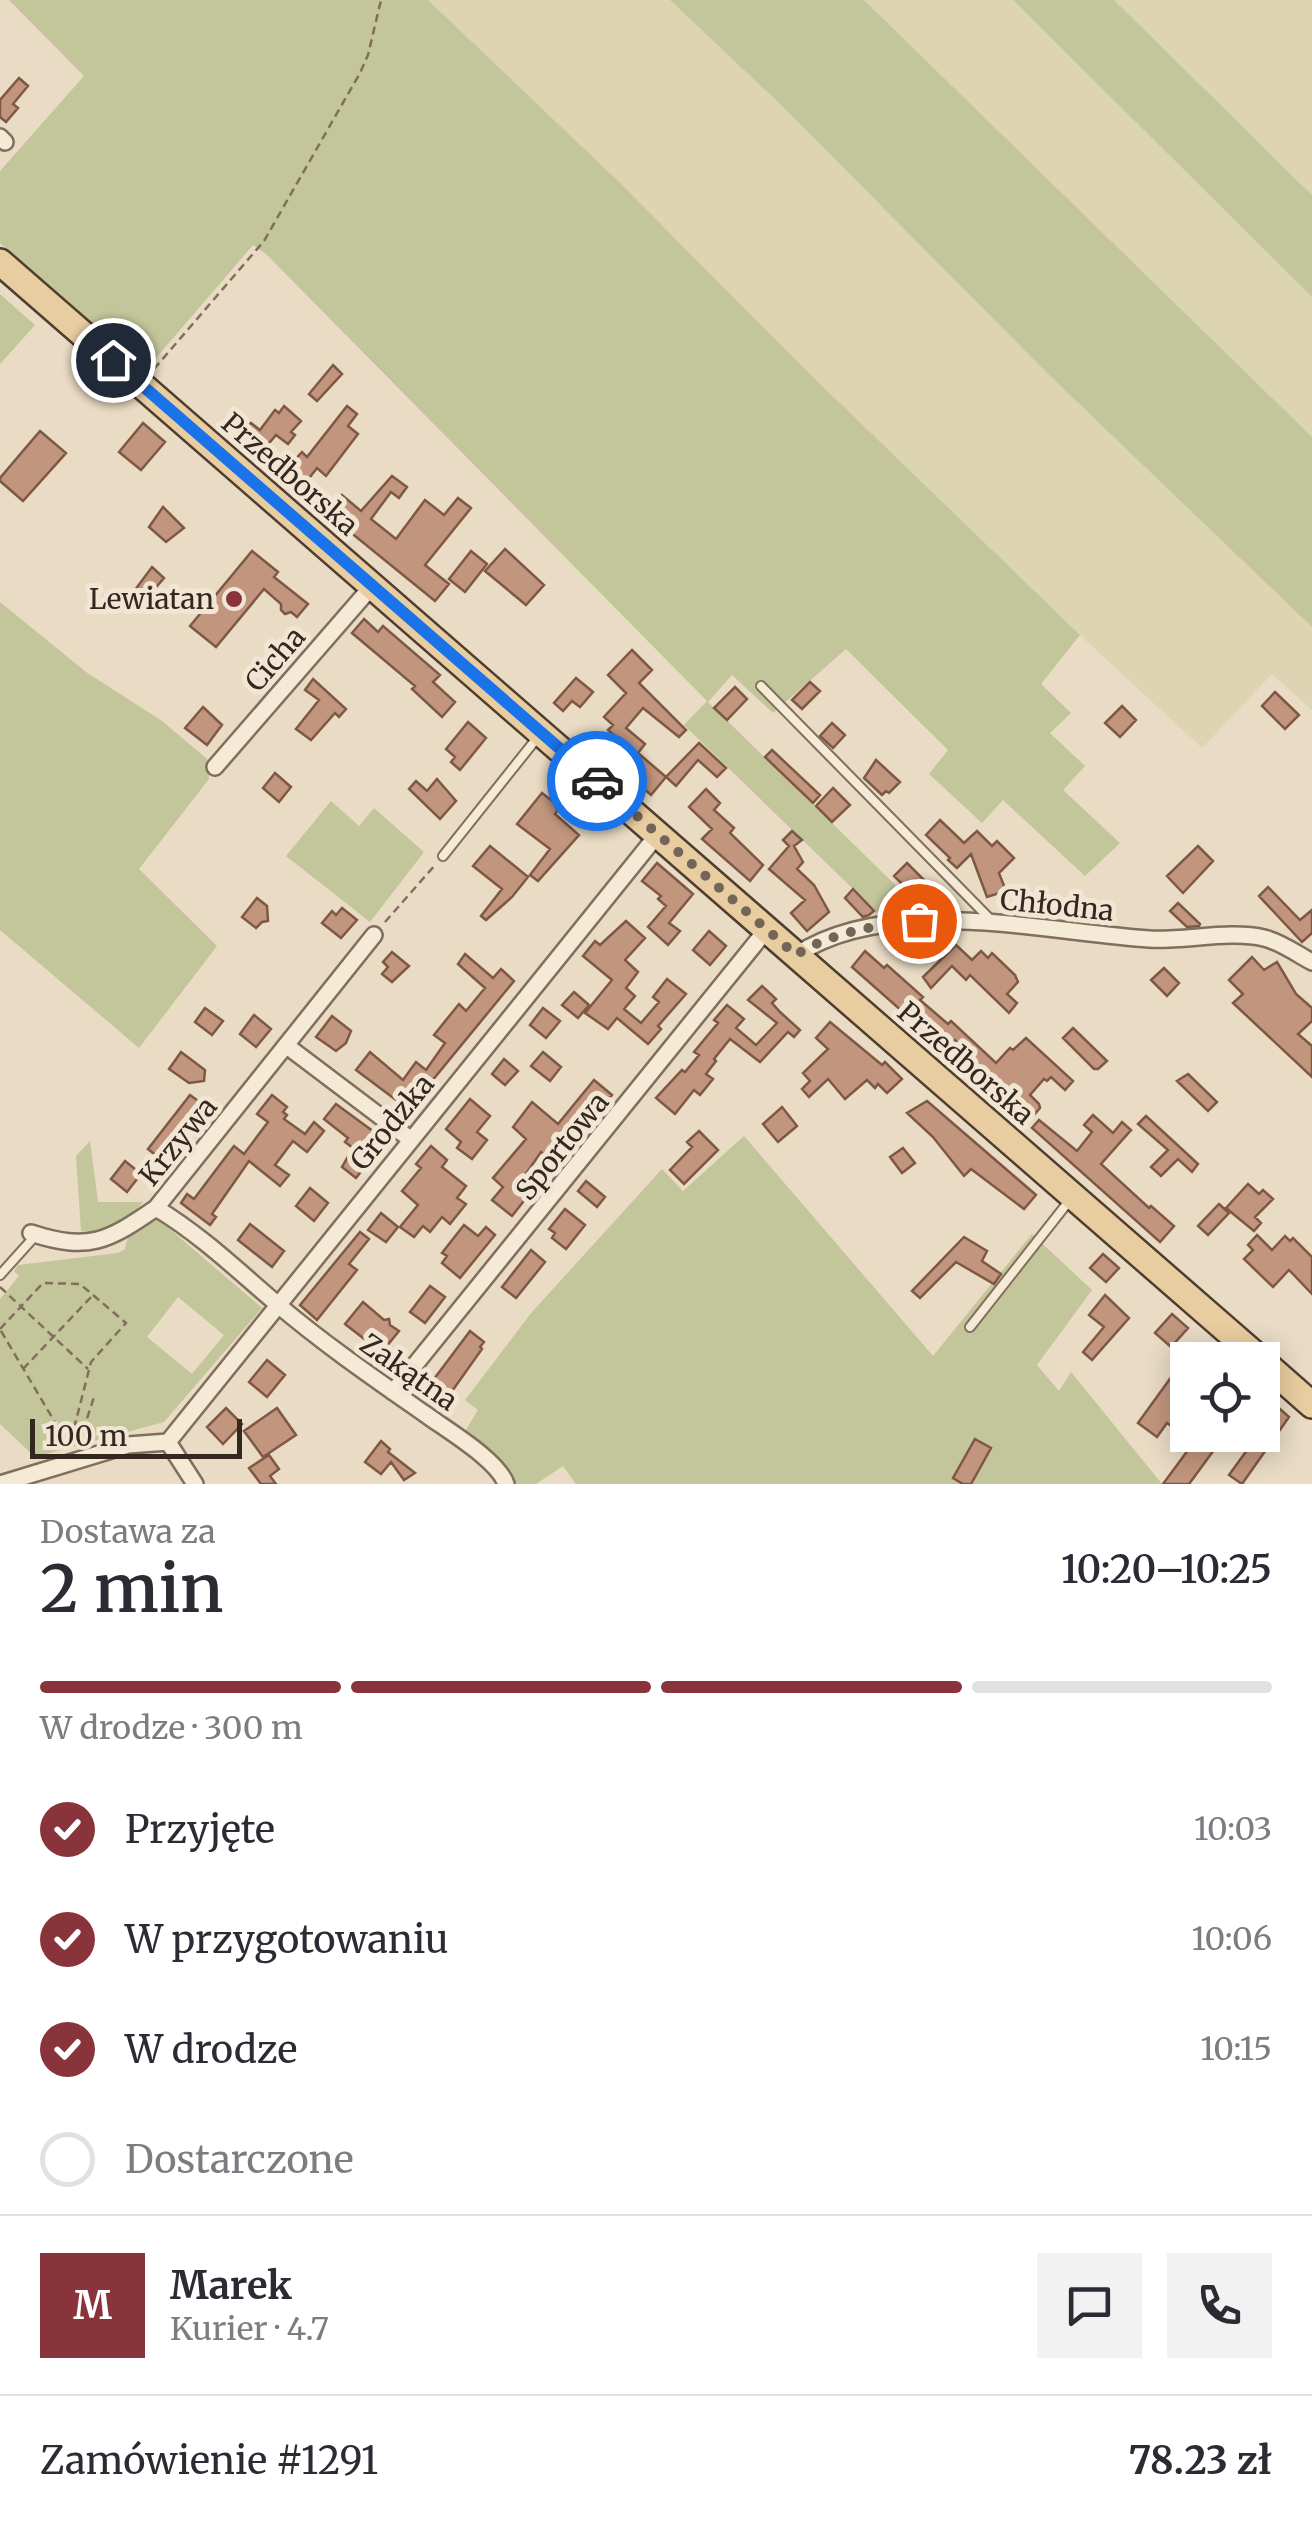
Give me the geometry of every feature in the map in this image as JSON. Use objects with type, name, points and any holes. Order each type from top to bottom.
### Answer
[{"type":"main road","name":"Przedborska","points":[[0,262],[1240,1342]]},
{"type":"main road","name":"Przedborska","points":[[1280,1376],[1312,1404]]},
{"type":"street","name":"Cicha","points":[[214,766],[373,585]]},
{"type":"street","name":"Grodzka","points":[[168,1442],[658,834]]},
{"type":"street","name":"Chłodna","points":[[796,955],[811,945],[858,930],[940,919],[1153,940],[1259,937],[1312,962]]},
{"type":"street","name":"Sportowa","points":[[394,1392],[767,929]]},
{"type":"street","name":"Krzywa","points":[[34,1234],[88,1244],[112,1238],[156,1208],[374,935]]},
{"type":"street","points":[[287,1046],[410,1139]]},
{"type":"street","name":"Zakątna","points":[[156,1208],[190,1228],[278,1305],[499,1470],[506,1484]]},
{"type":"street","points":[[0,1484],[128,1444],[168,1442],[195,1484]]},
{"type":"lane","points":[[761,686],[994,924]]},
{"type":"lane","points":[[443,856],[541,732]]},
{"type":"lane","points":[[970,1327],[1073,1196]]},
{"type":"lane","points":[[0,1275],[34,1234]]},
{"type":"path","points":[[141,384],[264,241],[360,73],[381,0]]},
{"type":"path","points":[[374,935],[443,856]]},
{"type":"path","points":[[43,1283],[80,1284],[93,1294],[126,1322],[90,1362],[71,1440],[66,1441],[0,1330],[43,1283]]},
{"type":"path","points":[[0,1288],[88,1370]]},
{"type":"path","points":[[23,1369],[93,1294]]},
{"type":"path","points":[[78,1444],[94,1397]]},
{"type":"shaded area","points":[[428,0],[670,0],[781,105],[1048,374],[1312,627],[1312,710],[1272,674],[1202,748],[814,378],[616,179]]},
{"type":"shaded area","points":[[864,0],[1013,0],[1312,297],[1312,437]]},
{"type":"shaded area","points":[[1114,0],[1312,0],[1312,195],[1222,106]]},
{"type":"green space","points":[[9,0],[428,0],[1080,635],[1041,684],[1071,713],[1050,733],[1085,766],[1063,790],[1120,843],[1085,876],[1003,800],[982,823],[929,774],[948,750],[846,649],[773,713],[732,675],[708,702],[923,912],[882,917],[684,725],[707,701],[266,254],[253,245],[144,372],[0,243],[0,171],[84,76]]},
{"type":"green space","points":[[670,0],[864,0],[1312,437],[1312,627],[1048,374],[781,105]]},
{"type":"green space","points":[[1013,0],[1114,0],[1312,195],[1312,297]]},
{"type":"green space","points":[[0,294],[35,325],[0,364]]},
{"type":"green space","points":[[0,602],[86,672],[162,721],[207,759],[209,779],[139,869],[217,946],[139,1048],[0,930]]},
{"type":"green space","points":[[331,801],[359,826],[374,808],[424,852],[370,922],[286,856]]},
{"type":"green space","points":[[744,1136],[933,1356],[1032,1234],[1092,1290],[1037,1365],[1059,1391],[1071,1372],[1162,1484],[576,1484],[563,1466],[536,1484],[516,1484],[502,1464],[464,1433],[478,1410],[465,1400],[532,1312],[662,1169],[683,1191]]},
{"type":"green space","points":[[90,1141],[98,1202],[143,1202],[109,1231],[81,1231],[76,1156]]},
{"type":"green space","points":[[158,1219],[262,1308],[164,1422],[35,1457],[0,1424],[0,1299],[19,1276],[14,1271],[18,1265],[118,1253],[125,1249],[128,1237]],"holes":[[[178,1297],[224,1335],[192,1374],[147,1337]]]},
{"type":"building","points":[[19,78],[28,86],[13,104],[18,108],[6,122],[0,117],[0,100]]},
{"type":"building","points":[[333,365],[342,374],[317,401],[309,394]]},
{"type":"building","points":[[284,406],[301,421],[291,432],[295,435],[288,444],[276,435],[260,454],[239,437],[251,423],[260,430],[275,410],[279,413]]},
{"type":"building","points":[[347,406],[357,414],[348,426],[358,434],[326,476],[317,468],[300,490],[282,474],[302,452],[307,457]]},
{"type":"building","points":[[143,423],[165,442],[141,470],[119,452]]},
{"type":"building","points":[[40,431],[66,453],[23,501],[0,478]]},
{"type":"building","points":[[392,476],[407,487],[399,498],[391,492],[371,519],[396,539],[425,500],[444,515],[458,498],[471,508],[425,565],[449,584],[435,601],[328,514],[342,495],[361,511]]},
{"type":"building","points":[[163,507],[184,528],[166,542],[149,527]]},
{"type":"building","points":[[505,549],[544,585],[526,605],[485,571]]},
{"type":"building","name":"Lewiatan","points":[[252,551],[278,572],[274,577],[308,604],[297,617],[291,612],[285,614],[281,604],[264,589],[216,647],[190,626]]},
{"type":"building","points":[[471,551],[487,564],[465,592],[449,579]]},
{"type":"building","points":[[152,567],[164,578],[136,610],[126,602]]},
{"type":"building","points":[[364,619],[378,632],[383,626],[440,675],[433,682],[455,702],[442,717],[412,689],[415,686],[352,633]]},
{"type":"building","points":[[632,650],[652,670],[639,683],[686,730],[679,737],[643,708],[626,728],[645,744],[638,753],[666,777],[651,795],[608,757],[622,742],[608,730],[613,725],[604,717],[626,693],[608,675]]},
{"type":"building","points":[[576,678],[593,692],[580,707],[572,701],[563,711],[554,703]]},
{"type":"building","points":[[313,679],[346,709],[339,717],[335,713],[311,740],[296,729],[319,700],[305,690]]},
{"type":"building","points":[[810,682],[820,691],[802,709],[792,700]]},
{"type":"building","points":[[735,687],[747,699],[727,720],[714,708]]},
{"type":"building","points":[[1275,692],[1299,715],[1285,729],[1262,706]]},
{"type":"building","points":[[1122,706],[1136,720],[1120,737],[1105,723]]},
{"type":"building","points":[[203,707],[222,725],[207,745],[185,728]]},
{"type":"building","points":[[468,722],[486,738],[460,770],[451,762],[455,757],[446,749]]},
{"type":"building","points":[[832,723],[845,735],[833,748],[820,736]]},
{"type":"building","points":[[699,743],[726,768],[717,777],[698,760],[676,786],[666,777]]},
{"type":"building","points":[[772,750],[820,795],[813,803],[765,757]]},
{"type":"building","points":[[876,760],[900,782],[882,795],[864,778]]},
{"type":"building","points":[[275,773],[291,787],[279,802],[263,788]]},
{"type":"building","points":[[437,779],[456,801],[440,819],[409,789],[416,781],[427,791]]},
{"type":"building","points":[[833,788],[850,805],[832,822],[816,806]]},
{"type":"building","points":[[706,789],[720,803],[714,810],[734,828],[730,833],[763,865],[750,881],[702,839],[712,829],[689,807]]},
{"type":"building","points":[[542,793],[560,807],[555,814],[579,835],[538,881],[530,875],[550,849],[517,824]]},
{"type":"building","points":[[940,820],[964,843],[977,831],[992,846],[997,841],[1014,858],[999,873],[1006,891],[987,897],[971,854],[957,868],[948,860],[926,835]]},
{"type":"building","points":[[792,831],[802,840],[794,846],[803,862],[797,869],[814,885],[829,912],[807,931],[791,913],[805,900],[769,869],[789,846],[783,840]]},
{"type":"building","points":[[490,846],[528,877],[486,920],[481,916],[502,889],[473,866]]},
{"type":"building","points":[[1198,846],[1213,861],[1183,893],[1167,876]]},
{"type":"building","points":[[657,863],[693,894],[669,923],[680,931],[668,945],[648,927],[666,906],[658,899],[661,896],[642,881]]},
{"type":"building","points":[[907,863],[924,880],[921,883],[926,888],[916,898],[894,876]]},
{"type":"building","points":[[1268,887],[1300,920],[1312,910],[1312,933],[1302,942],[1259,896]]},
{"type":"building","points":[[853,889],[874,911],[869,915],[863,917],[845,898]]},
{"type":"building","points":[[257,898],[267,906],[268,921],[256,928],[242,917]]},
{"type":"building","points":[[1178,903],[1199,926],[1187,927],[1170,911]]},
{"type":"building","points":[[342,908],[357,920],[341,938],[322,923],[332,911],[336,915]]},
{"type":"building","points":[[626,921],[645,938],[625,960],[638,972],[626,988],[635,996],[624,1009],[641,1023],[659,1002],[653,997],[667,979],[686,994],[648,1044],[617,1018],[608,1029],[585,1013],[612,980],[583,956],[595,941],[600,945]]},
{"type":"building","points":[[709,931],[726,946],[710,965],[693,950]]},
{"type":"building","points":[[956,945],[972,960],[981,951],[988,958],[992,953],[1015,975],[1018,982],[1007,994],[1017,1003],[1009,1013],[970,975],[966,980],[952,966],[931,988],[923,977]]},
{"type":"building","points":[[865,951],[884,968],[887,965],[923,997],[920,1000],[948,1024],[951,1021],[996,1063],[1026,1038],[1073,1081],[1065,1090],[1051,1077],[1044,1079],[1030,1095],[1040,1108],[1028,1122],[962,1065],[971,1055],[955,1040],[946,1050],[852,967]]},
{"type":"building","points":[[392,952],[409,966],[392,982],[382,974],[388,967],[383,962]]},
{"type":"building","points":[[465,954],[493,978],[501,969],[514,981],[422,1093],[412,1086],[400,1103],[356,1070],[370,1052],[403,1080],[416,1062],[426,1070],[445,1043],[434,1035],[459,1004],[466,1011],[485,988],[458,964]]},
{"type":"building","points":[[1252,957],[1264,970],[1277,962],[1296,994],[1312,1008],[1312,1021],[1298,1034],[1312,1046],[1312,1077],[1233,1003],[1243,994],[1229,980]]},
{"type":"building","points":[[1164,968],[1179,983],[1167,996],[1151,980]]},
{"type":"building","points":[[762,986],[776,999],[772,1003],[800,1030],[794,1037],[788,1032],[760,1062],[730,1039],[706,1074],[713,1079],[700,1095],[694,1090],[675,1114],[656,1098],[699,1055],[694,1052],[727,1005],[744,1019],[736,1028],[756,1045],[777,1023],[748,1000]]},
{"type":"building","points":[[574,992],[589,1005],[578,1018],[562,1005]]},
{"type":"building","points":[[205,1008],[223,1021],[212,1035],[195,1022]]},
{"type":"building","points":[[543,1008],[560,1021],[546,1038],[530,1025]]},
{"type":"building","points":[[254,1015],[271,1029],[256,1047],[240,1034]]},
{"type":"building","points":[[332,1016],[351,1031],[346,1043],[336,1051],[316,1037]]},
{"type":"building","points":[[830,1022],[902,1079],[887,1093],[867,1080],[845,1099],[828,1079],[809,1097],[802,1089],[810,1081],[803,1073],[828,1049],[816,1038]]},
{"type":"building","points":[[1073,1028],[1107,1061],[1098,1069],[1063,1038]]},
{"type":"building","points":[[181,1052],[205,1070],[204,1081],[189,1083],[169,1069]]},
{"type":"building","points":[[543,1052],[561,1067],[550,1081],[531,1066]]},
{"type":"building","points":[[504,1059],[518,1071],[505,1085],[492,1074]]},
{"type":"building","points":[[1188,1074],[1217,1102],[1208,1111],[1177,1081]]},
{"type":"building","points":[[594,1080],[612,1095],[555,1164],[541,1152],[516,1188],[527,1197],[512,1216],[492,1200],[503,1187],[493,1178],[526,1139],[513,1127],[532,1102],[558,1124]]},
{"type":"building","points":[[190,1095],[208,1108],[167,1164],[148,1149]]},
{"type":"building","points":[[272,1095],[287,1107],[284,1119],[305,1134],[314,1122],[324,1131],[307,1152],[293,1141],[275,1165],[289,1175],[280,1186],[249,1161],[212,1214],[216,1217],[210,1225],[181,1203],[187,1194],[194,1199],[234,1146],[244,1154],[268,1122],[257,1114]]},
{"type":"building","points":[[470,1099],[490,1116],[477,1132],[487,1140],[472,1159],[457,1148],[461,1142],[446,1129]]},
{"type":"building","points":[[927,1101],[1036,1195],[1024,1209],[971,1169],[964,1176],[933,1137],[907,1113]]},
{"type":"building","points":[[336,1104],[385,1140],[356,1178],[342,1167],[353,1148],[345,1142],[348,1138],[324,1119]]},
{"type":"building","points":[[782,1107],[797,1126],[778,1142],[763,1124]]},
{"type":"building","points":[[1093,1115],[1113,1133],[1122,1122],[1131,1130],[1101,1164],[1174,1226],[1160,1242],[1032,1128],[1039,1120],[1077,1151],[1092,1132],[1084,1125]]},
{"type":"building","points":[[1146,1116],[1198,1164],[1192,1172],[1178,1159],[1161,1176],[1151,1167],[1168,1150],[1138,1124]]},
{"type":"building","points":[[699,1131],[718,1150],[684,1184],[670,1170],[692,1147],[687,1142]]},
{"type":"building","points":[[431,1146],[447,1160],[442,1167],[466,1186],[457,1198],[466,1204],[450,1224],[442,1217],[430,1232],[423,1226],[414,1237],[400,1227],[418,1205],[402,1191],[421,1168],[416,1164]]},
{"type":"building","points":[[903,1148],[915,1163],[902,1173],[890,1157]]},
{"type":"building","points":[[125,1161],[141,1174],[127,1192],[111,1179]]},
{"type":"building","points":[[586,1181],[605,1197],[597,1207],[578,1191]]},
{"type":"building","points":[[1248,1184],[1273,1199],[1255,1217],[1261,1223],[1254,1231],[1226,1208]]},
{"type":"building","points":[[310,1188],[328,1203],[314,1221],[296,1206]]},
{"type":"building","points":[[1219,1204],[1229,1213],[1208,1235],[1198,1226]]},
{"type":"building","points":[[565,1209],[585,1225],[566,1249],[552,1238],[555,1233],[549,1229]]},
{"type":"building","points":[[381,1213],[398,1227],[386,1242],[368,1230]]},
{"type":"building","points":[[250,1224],[284,1251],[272,1267],[238,1240]]},
{"type":"building","points":[[464,1225],[478,1236],[486,1227],[495,1235],[460,1278],[442,1263],[447,1256],[442,1253]]},
{"type":"building","points":[[360,1232],[369,1239],[349,1264],[357,1270],[317,1320],[300,1305]]},
{"type":"building","points":[[1257,1235],[1272,1250],[1285,1236],[1290,1241],[1293,1238],[1312,1257],[1312,1294],[1289,1270],[1273,1287],[1244,1259],[1253,1250],[1248,1245]]},
{"type":"building","points":[[964,1237],[987,1251],[982,1261],[1001,1274],[994,1284],[956,1262],[920,1298],[912,1291]]},
{"type":"building","points":[[531,1250],[545,1262],[516,1298],[502,1287]]},
{"type":"building","points":[[1103,1254],[1119,1268],[1106,1282],[1090,1268]]},
{"type":"building","points":[[430,1286],[445,1297],[425,1323],[410,1312]]},
{"type":"building","points":[[1105,1295],[1129,1318],[1092,1360],[1083,1352],[1104,1327],[1089,1315]]},
{"type":"building","points":[[363,1302],[384,1320],[389,1319],[390,1325],[399,1331],[386,1347],[402,1359],[393,1370],[377,1358],[380,1354],[372,1345],[345,1324]]},
{"type":"building","points":[[1172,1314],[1188,1328],[1170,1346],[1155,1333]]},
{"type":"building","points":[[470,1331],[484,1342],[482,1349],[450,1394],[444,1390],[432,1405],[415,1392],[422,1383],[428,1387]]},
{"type":"building","points":[[267,1360],[285,1375],[267,1397],[249,1382]]},
{"type":"building","points":[[1170,1379],[1170,1425],[1167,1423],[1157,1437],[1138,1423]]},
{"type":"building","points":[[226,1408],[242,1424],[223,1444],[207,1427]]},
{"type":"building","points":[[277,1408],[296,1435],[263,1457],[244,1431]]},
{"type":"building","points":[[1280,1409],[1289,1417],[1280,1430]]},
{"type":"building","points":[[975,1439],[991,1448],[971,1484],[963,1484],[953,1478]]},
{"type":"building","points":[[381,1441],[390,1449],[388,1452],[415,1473],[404,1480],[391,1462],[381,1474],[365,1462]]},
{"type":"building","points":[[1187,1452],[1213,1452],[1189,1484],[1163,1484]]},
{"type":"building","points":[[1246,1452],[1264,1452],[1242,1484],[1229,1475]]},
{"type":"building","points":[[269,1455],[279,1469],[270,1476],[276,1484],[261,1484],[249,1468]]},
{"type":"way so far","points":[[597,781],[796,955],[811,945],[858,930],[919,921]]},
{"type":"place","name":"Lewiatan","points":[[234,599]]},
{"type":"route","points":[[113,360],[597,781]]}]
